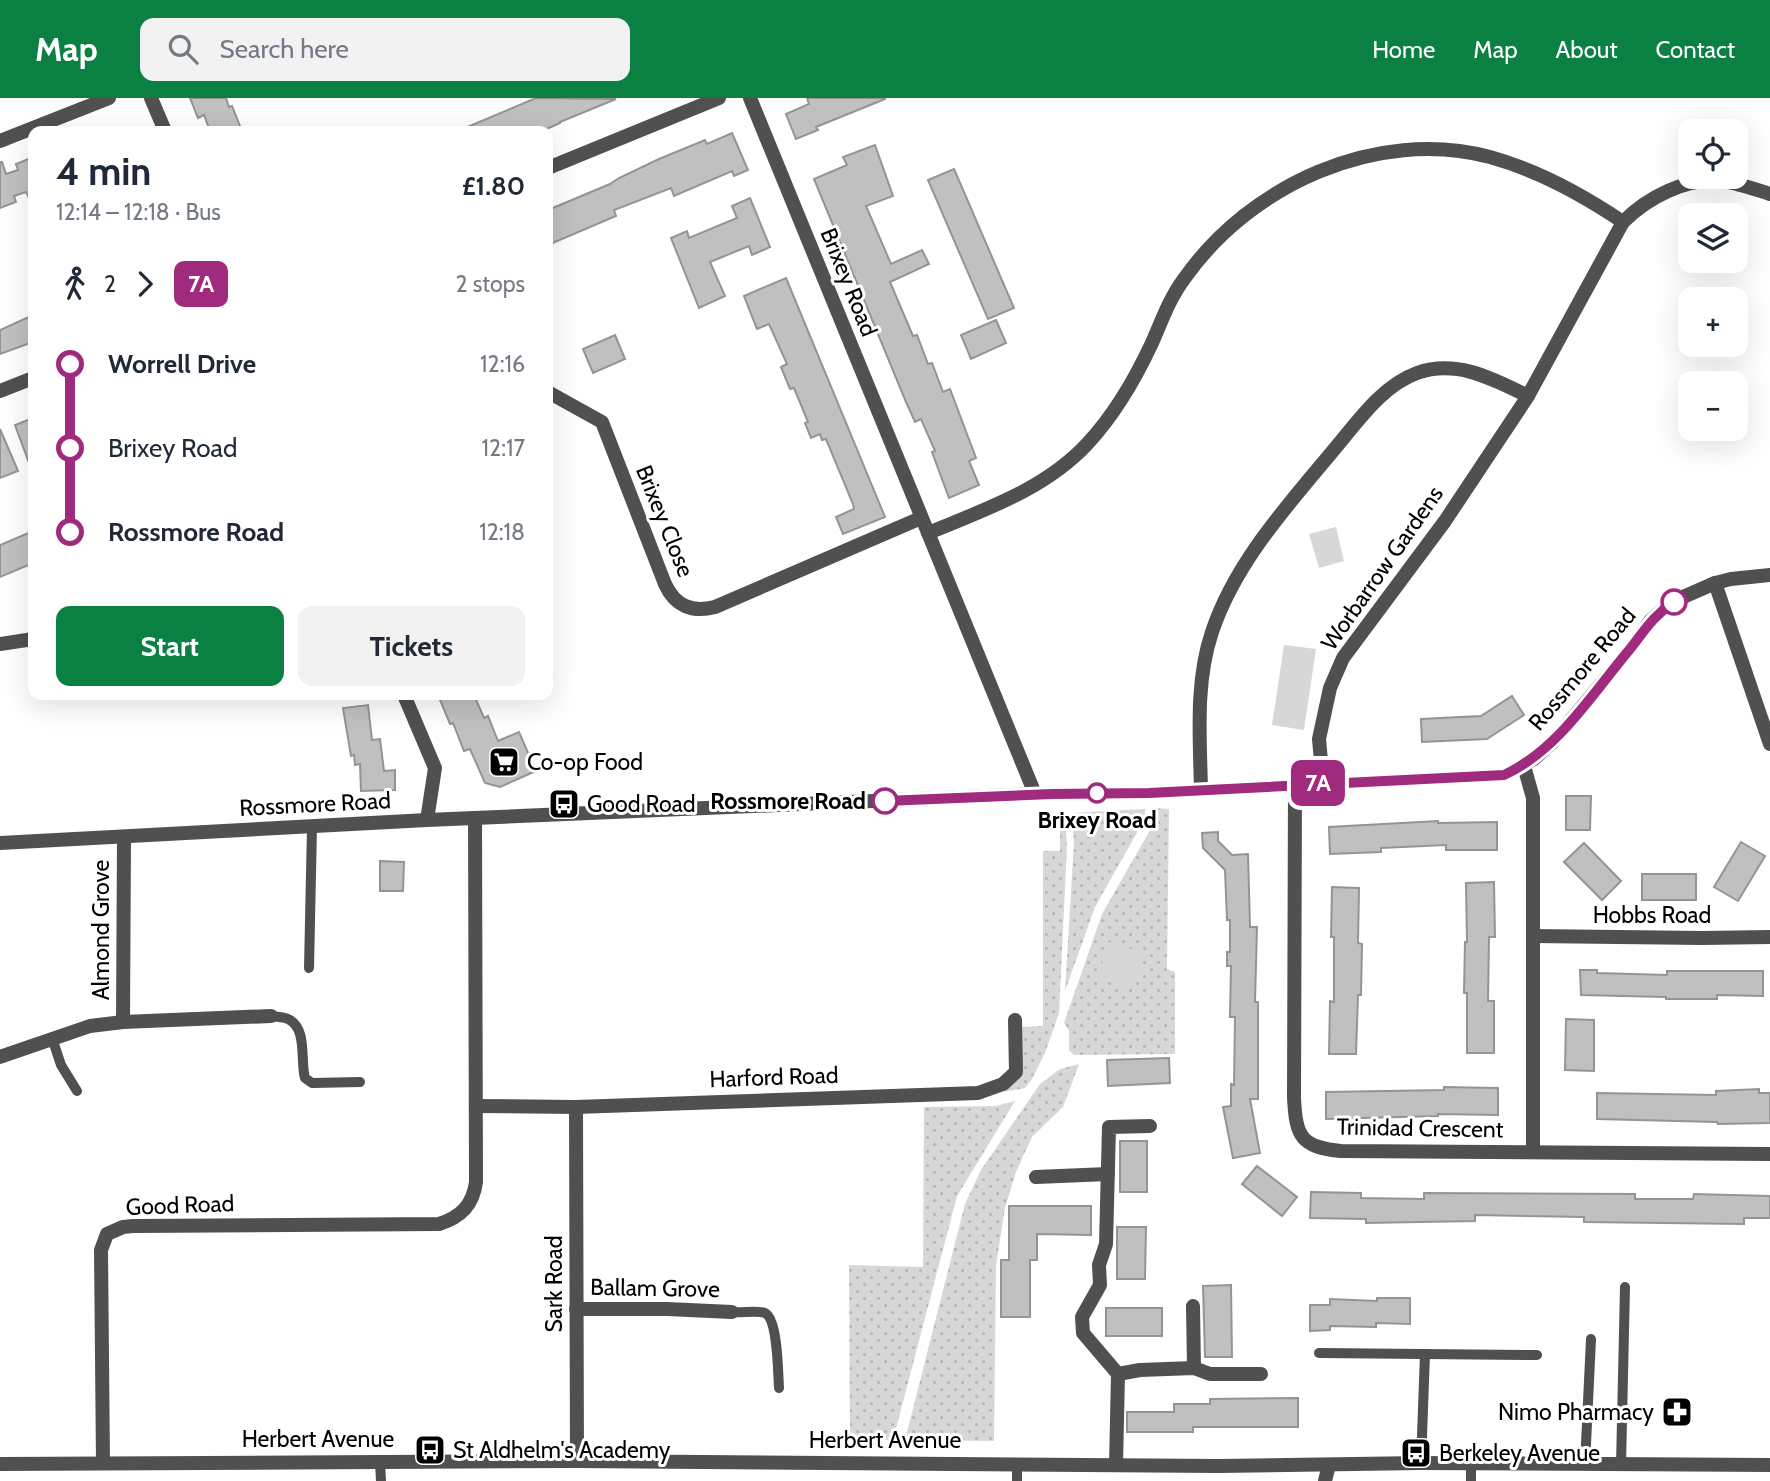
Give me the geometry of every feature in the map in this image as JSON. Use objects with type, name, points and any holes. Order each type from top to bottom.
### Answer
[{"type":"street","points":[[38,126],[109,98]]},
{"type":"street","points":[[151,98],[163,126]]},
{"type":"street","points":[[553,166],[719,98]]},
{"type":"street","name":"Brixey Road","points":[[750,98],[1035,794]]},
{"type":"street","points":[[0,141],[28,130]]},
{"type":"street","points":[[928,533],[1005,501],[1029,488],[1087,445],[1114,412],[1149,348],[1168,305],[1198,259],[1223,233],[1273,194],[1322,169],[1389,152],[1460,152],[1524,168],[1599,206],[1623,222],[1649,201],[1696,183],[1719,181],[1770,194]]},
{"type":"street","name":"Worbarrow Gardens","points":[[1324,783],[1319,739],[1330,688],[1343,658],[1445,521],[1528,396],[1623,222]]},
{"type":"street","points":[[1201,790],[1203,667],[1212,631],[1231,589],[1287,504],[1373,404],[1398,382],[1418,373],[1443,368],[1464,369],[1490,377],[1528,396]]},
{"type":"street","points":[[0,391],[28,380]]},
{"type":"street","name":"Brixey Close","points":[[553,395],[602,422],[664,584],[675,600],[694,610],[715,607],[921,518]]},
{"type":"street","name":"Rossmore Road","points":[[0,844],[427,820],[1035,794],[1201,790],[1504,775],[1524,766],[1553,742],[1650,621],[1674,601],[1715,583],[1770,575]]},
{"type":"street","points":[[1715,583],[1770,744]]},
{"type":"street","points":[[0,644],[28,640]]},
{"type":"street","points":[[406,700],[435,768],[427,820]]},
{"type":"street","points":[[1524,766],[1533,798],[1533,1152]]},
{"type":"street","name":"Trinidad Crescent","points":[[1295,784],[1294,1098],[1295,1118],[1302,1136],[1319,1149],[1341,1151],[1770,1154]]},
{"type":"street","name":"Good Road","points":[[103,1463],[101,1250],[107,1234],[133,1226],[430,1225],[448,1221],[466,1209],[474,1194],[475,818]]},
{"type":"street","name":"Almond Grove","points":[[123,1022],[124,837]]},
{"type":"street","name":"Hobbs Road","points":[[1533,936],[1702,939],[1770,937]]},
{"type":"street","name":"Almond Grove","points":[[0,1057],[90,1026],[123,1022],[271,1016]]},
{"type":"street","name":"Harford Road","points":[[476,1106],[576,1107],[978,1093],[1003,1084],[1016,1072],[1016,1020]]},
{"type":"street","name":"Sark Road","points":[[576,1107],[577,1461]]},
{"type":"street","points":[[1116,1465],[1118,1374],[1083,1333],[1082,1317],[1100,1285],[1099,1265],[1107,1244],[1109,1127],[1150,1126]]},
{"type":"street","points":[[1036,1177],[1108,1174]]},
{"type":"street","points":[[1193,1306],[1194,1368]]},
{"type":"street","name":"Ballam Grove","points":[[576,1309],[732,1312]]},
{"type":"street","points":[[1118,1374],[1140,1370],[1194,1368],[1210,1374],[1261,1374]]},
{"type":"street","name":"Herbert Avenue","points":[[0,1464],[577,1461],[1116,1465],[1770,1465]]},
{"type":"street","points":[[1325,1481],[1329,1465]]},
{"type":"lane","points":[[309,968],[312,827]]},
{"type":"lane","points":[[271,1016],[289,1019],[297,1027],[305,1079],[313,1083],[360,1082]]},
{"type":"lane","points":[[52,1038],[61,1065],[76,1091]]},
{"type":"lane","points":[[1621,1465],[1625,1287]]},
{"type":"lane","points":[[732,1312],[764,1313],[771,1318],[779,1388]]},
{"type":"lane","points":[[1585,1465],[1591,1339]]},
{"type":"lane","points":[[1319,1353],[1536,1356]]},
{"type":"lane","points":[[1421,1463],[1425,1354]]},
{"type":"lane","points":[[380,1462],[381,1481]]},
{"type":"lane","points":[[1017,1464],[1017,1481]]},
{"type":"lane","points":[[1471,1464],[1471,1481]]},
{"type":"shaded area","points":[[1336,527],[1344,561],[1319,568],[1309,534]]},
{"type":"shaded area","points":[[1284,645],[1316,649],[1304,730],[1272,725]]},
{"type":"shaded area","points":[[1155,808],[1169,809],[1167,969],[1175,972],[1175,1054],[1074,1055],[1069,1050],[1069,1031],[1064,1023],[1102,914],[1153,825]]},
{"type":"shaded area","points":[[1145,809],[1145,817],[1139,829],[1095,907],[1065,991],[1074,842],[1071,813]]},
{"type":"shaded area","points":[[1060,818],[1065,818],[1067,846],[1059,1013],[1045,1053],[1032,1079],[1025,1088],[1004,1092],[1019,1077],[1020,1027],[1043,1026],[1043,851],[1060,851]]},
{"type":"shaded area","points":[[1108,942],[1144,953],[1134,988],[1098,978]]},
{"type":"shaded area","points":[[1079,1064],[1063,1107],[1032,1137],[1016,1172],[1005,1208],[996,1265],[994,1441],[905,1440],[965,1204],[981,1170],[1040,1084],[1060,1069]]},
{"type":"shaded area","points":[[1015,1101],[957,1196],[893,1440],[850,1440],[849,1265],[923,1267],[924,1107],[996,1106]]},
{"type":"building","points":[[190,98],[226,98],[240,126],[208,126],[204,115],[198,118]]},
{"type":"building","points":[[536,98],[616,99],[553,126],[470,126]]},
{"type":"building","points":[[807,98],[885,99],[816,127],[818,130],[796,139],[786,114],[809,104]]},
{"type":"building","points":[[732,133],[748,170],[734,176],[732,171],[674,196],[671,188],[614,210],[616,216],[553,243],[553,208],[610,184],[659,159],[705,140],[707,144]]},
{"type":"building","points":[[875,145],[893,196],[866,206],[891,264],[922,250],[929,264],[890,282],[913,336],[917,335],[928,364],[932,363],[943,392],[950,389],[976,458],[969,461],[979,485],[949,498],[932,452],[935,451],[921,419],[915,422],[906,402],[814,179],[847,165],[843,157]]},
{"type":"building","points":[[28,159],[28,196],[26,192],[14,196],[16,202],[0,208],[0,162],[6,174],[18,170],[16,164]]},
{"type":"building","points":[[954,169],[1014,308],[988,319],[928,180]]},
{"type":"building","points":[[750,198],[770,247],[752,255],[749,246],[710,262],[725,296],[699,308],[671,238],[687,231],[689,238],[737,218],[732,206]]},
{"type":"building","points":[[786,278],[885,517],[843,534],[836,517],[854,509],[826,439],[822,440],[820,434],[811,438],[805,423],[808,422],[794,388],[790,389],[781,367],[787,364],[769,324],[757,329],[744,296]]},
{"type":"building","points":[[28,317],[28,344],[0,354],[0,330]]},
{"type":"building","points":[[996,320],[1006,343],[971,359],[961,335]]},
{"type":"building","points":[[615,335],[625,359],[593,373],[583,349]]},
{"type":"building","points":[[28,420],[28,460],[15,425]]},
{"type":"building","points":[[0,429],[18,471],[0,478]]},
{"type":"building","points":[[28,533],[28,565],[0,577],[0,545]]},
{"type":"building","points":[[1512,696],[1524,715],[1487,739],[1422,742],[1421,719],[1481,716]]},
{"type":"building","points":[[440,700],[476,700],[484,718],[488,716],[498,741],[519,732],[536,771],[500,787],[485,783],[470,749],[464,751],[453,723],[450,724]]},
{"type":"building","points":[[368,705],[372,740],[380,739],[384,771],[395,770],[395,790],[361,791],[360,764],[355,765],[354,755],[351,756],[343,708]]},
{"type":"building","points":[[1566,796],[1591,796],[1590,830],[1566,830]]},
{"type":"building","points":[[1438,821],[1497,822],[1497,850],[1446,850],[1446,845],[1330,854],[1329,827]]},
{"type":"building","points":[[1218,832],[1218,841],[1232,855],[1248,854],[1250,927],[1257,927],[1255,1002],[1258,1002],[1258,1099],[1250,1099],[1260,1153],[1233,1158],[1223,1107],[1231,1106],[1231,1084],[1234,1085],[1235,1017],[1230,1017],[1231,966],[1227,966],[1230,920],[1227,920],[1225,870],[1203,848],[1202,833]]},
{"type":"building","points":[[1741,842],[1765,856],[1738,901],[1714,887]]},
{"type":"building","points":[[1584,843],[1621,881],[1602,900],[1564,862]]},
{"type":"building","points":[[380,861],[404,862],[403,891],[380,891]]},
{"type":"building","points":[[1642,874],[1696,874],[1696,900],[1642,900]]},
{"type":"building","points":[[1494,882],[1495,937],[1489,937],[1488,1001],[1494,1001],[1494,1053],[1467,1053],[1467,993],[1464,993],[1466,883]]},
{"type":"building","points":[[1332,887],[1359,888],[1358,943],[1362,944],[1356,1054],[1329,1054],[1330,1001],[1334,1002]]},
{"type":"building","points":[[1580,970],[1667,975],[1667,971],[1763,971],[1763,996],[1717,995],[1717,999],[1666,999],[1581,995]]},
{"type":"building","points":[[1566,1019],[1594,1020],[1594,1071],[1565,1070]]},
{"type":"building","points":[[1169,1058],[1170,1083],[1108,1086],[1107,1060]]},
{"type":"building","points":[[1444,1087],[1498,1088],[1498,1115],[1438,1114],[1326,1119],[1326,1092],[1444,1090]]},
{"type":"building","points":[[1759,1089],[1759,1093],[1770,1093],[1770,1123],[1718,1124],[1597,1119],[1597,1093],[1716,1095],[1716,1091]]},
{"type":"building","points":[[1120,1141],[1147,1141],[1147,1192],[1120,1192]]},
{"type":"building","points":[[1257,1166],[1297,1197],[1282,1216],[1242,1184]]},
{"type":"building","points":[[1311,1192],[1361,1193],[1361,1198],[1424,1199],[1424,1193],[1635,1194],[1635,1199],[1693,1199],[1694,1194],[1770,1196],[1770,1218],[1744,1218],[1744,1224],[1584,1222],[1584,1217],[1475,1215],[1475,1221],[1366,1223],[1366,1219],[1310,1218]]},
{"type":"building","points":[[1009,1206],[1091,1206],[1091,1235],[1037,1234],[1037,1260],[1030,1260],[1030,1317],[1001,1317],[1001,1260],[1009,1260]]},
{"type":"building","points":[[1117,1227],[1146,1227],[1145,1279],[1117,1279]]},
{"type":"building","points":[[1231,1285],[1232,1357],[1205,1357],[1203,1286]]},
{"type":"building","points":[[1377,1298],[1410,1298],[1410,1324],[1376,1323],[1376,1327],[1330,1326],[1330,1330],[1310,1331],[1310,1305],[1330,1305],[1330,1299],[1377,1301]]},
{"type":"building","points":[[1106,1308],[1162,1308],[1162,1336],[1106,1336]]},
{"type":"building","points":[[1298,1398],[1298,1427],[1193,1427],[1193,1432],[1127,1432],[1127,1412],[1174,1412],[1174,1404],[1210,1404],[1210,1399]]},
{"type":"bus line","name":"7A","points":[[885,801],[1149,793],[1504,775],[1524,766],[1553,742],[1650,621],[1674,602]]},
{"type":"place","name":"Co-op Food","points":[[504,762]]},
{"type":"place","name":"Brixey Road","points":[[1097,793]]},
{"type":"place","name":"Rossmore Road","points":[[885,801]]},
{"type":"place","name":"Good Road","points":[[564,804]]},
{"type":"place","name":"Nimo Pharmacy","points":[[1677,1412]]},
{"type":"place","name":"St Aldhelm's Academy","points":[[430,1450]]},
{"type":"place","name":"Berkeley Avenue","points":[[1416,1453]]}]
